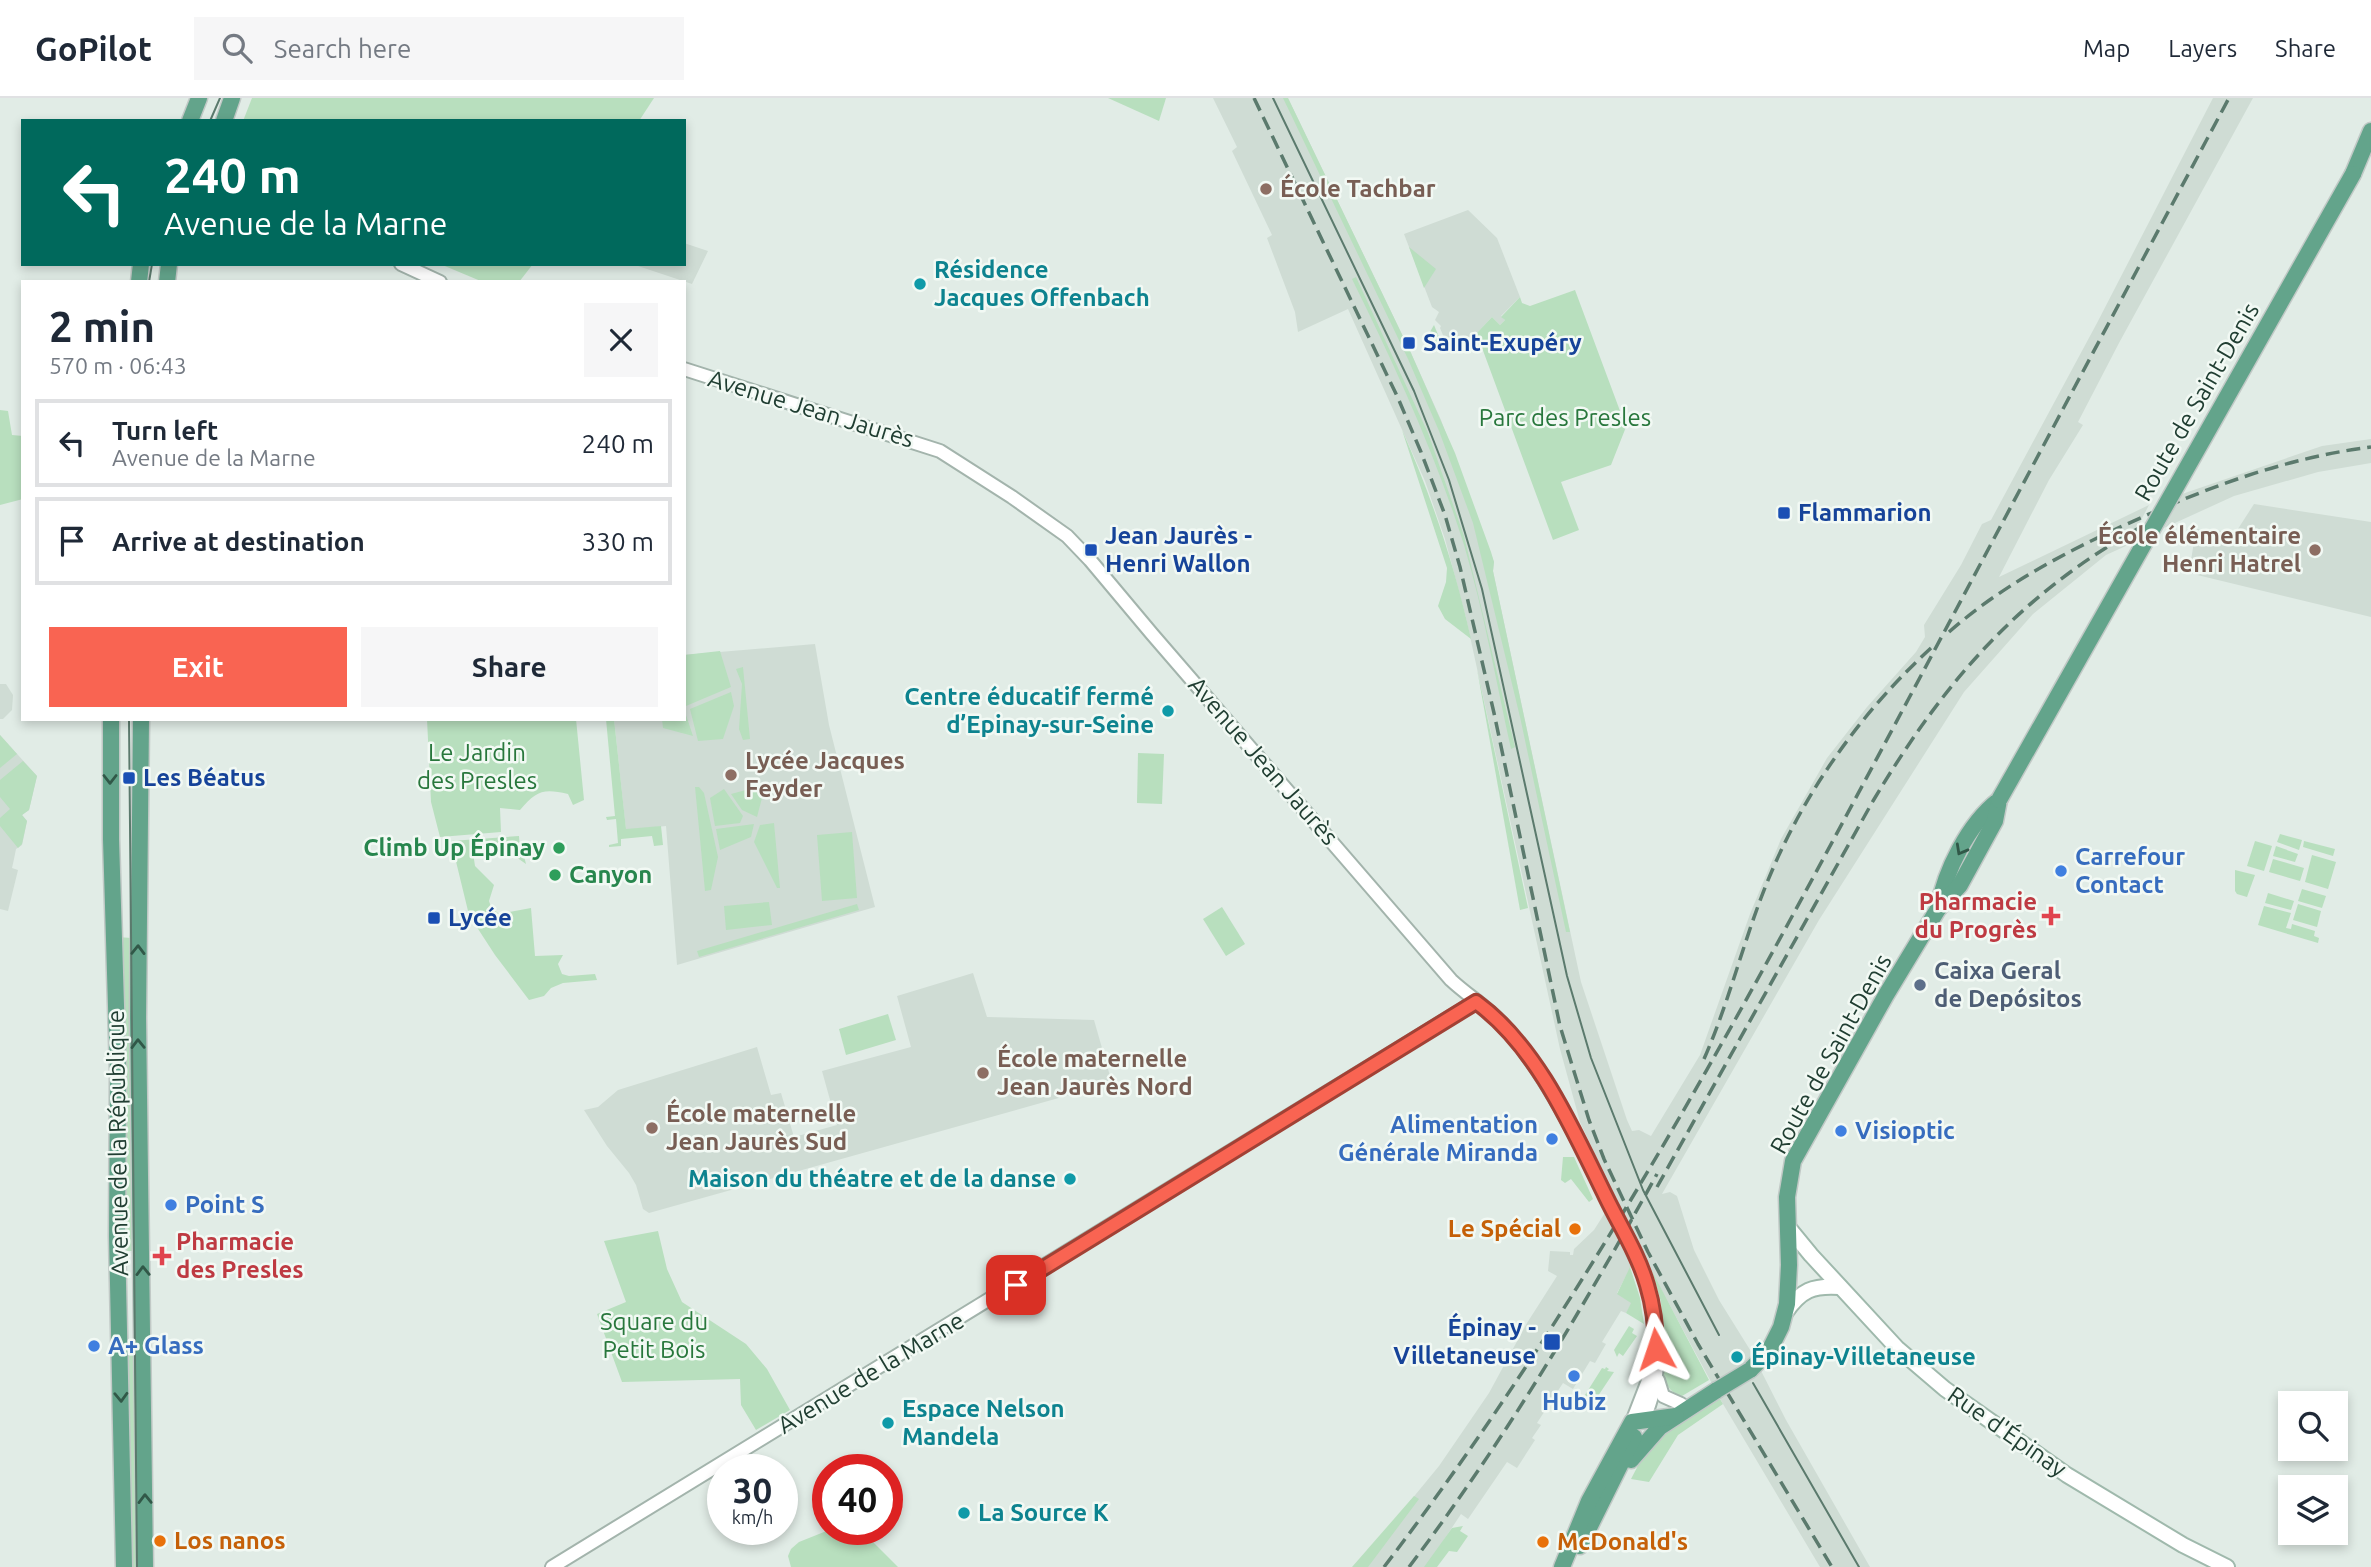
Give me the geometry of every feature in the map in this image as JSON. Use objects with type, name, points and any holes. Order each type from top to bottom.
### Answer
[{"type":"main road","points":[[191,119],[200,98]]},
{"type":"main road","points":[[225,119],[232,98]]},
{"type":"main road","name":"Route de Saint-Denis","points":[[2353,174],[2371,131]]},
{"type":"main road","name":"Route de Saint-Denis","points":[[1640,1416],[1679,1410],[1699,1401],[1750,1370],[1769,1351],[1781,1327],[1789,1289],[1787,1197],[1793,1161],[1886,995],[1938,909],[1960,885],[1995,821],[1998,800],[2371,146]]},
{"type":"main road","name":"Avenue de la République","points":[[111,721],[110,829],[116,984],[117,1236],[124,1567]]},
{"type":"main road","name":"Avenue de la République","points":[[141,721],[138,1007],[145,1567]]},
{"type":"main road","name":"Rue d'Épinay","points":[[1788,1227],[1897,1348],[1945,1389],[2067,1475],[2183,1545],[2227,1567]]},
{"type":"main road","points":[[1785,1312],[1807,1291],[1817,1286],[1840,1286]]},
{"type":"main road","points":[[1611,1484],[1648,1438],[1679,1410]]},
{"type":"main road","points":[[1563,1567],[1579,1547],[1611,1484],[1640,1416]]},
{"type":"main road","points":[[1563,1567],[1589,1501],[1640,1416]]},
{"type":"street","points":[[405,266],[436,280]]},
{"type":"street","name":"Avenue Jean Jaurès","points":[[686,370],[940,451],[1067,536],[1090,560],[1451,980],[1499,1020],[1514,1038],[1573,1130],[1643,1273],[1654,1316],[1657,1375],[1654,1393],[1640,1416]]},
{"type":"street","name":"Avenue de la Marne","points":[[552,1567],[1476,1002]]},
{"type":"street","name":"Avenue Jean Jaurès","points":[[1640,1416],[1656,1349]]},
{"type":"street","points":[[1657,1375],[1663,1396],[1679,1410]]},
{"type":"shaded area","points":[[1213,98],[1288,98],[1441,420],[1494,562],[1493,571],[1581,982],[1632,1131],[1639,1130],[1651,1136],[1700,1055],[1750,914],[1781,839],[1827,758],[1867,707],[1916,652],[1925,637],[1924,625],[1961,565],[1982,524],[1991,520],[2213,98],[2253,98],[2119,343],[2078,422],[2083,425],[2049,480],[1999,577],[2149,505],[2128,545],[2106,555],[2033,614],[1964,692],[1819,920],[1662,1194],[1670,1192],[1677,1196],[1694,1250],[1719,1300],[1752,1353],[1786,1420],[1870,1567],[1820,1567],[1723,1404],[1640,1250],[1617,1293],[1632,1303],[1626,1313],[1621,1311],[1602,1342],[1606,1344],[1595,1363],[1590,1361],[1573,1389],[1563,1383],[1537,1423],[1541,1425],[1532,1438],[1535,1440],[1517,1468],[1507,1462],[1468,1519],[1461,1514],[1426,1567],[1356,1567],[1439,1466],[1489,1393],[1527,1323],[1557,1276],[1548,1271],[1550,1251],[1570,1252],[1570,1255],[1573,1255],[1574,1249],[1594,1230],[1615,1197],[1580,1122],[1560,1049],[1466,618],[1445,539],[1425,481],[1348,309],[1298,332],[1295,312],[1267,238],[1272,235],[1232,151],[1237,147]]},
{"type":"shaded area","points":[[1468,210],[1497,238],[1520,297],[1501,316],[1505,320],[1500,325],[1492,317],[1475,335],[1449,344],[1441,326],[1435,320],[1439,312],[1432,307],[1404,234]]},
{"type":"shaded area","points":[[686,244],[708,251],[692,284],[638,266],[686,266]]},
{"type":"shaded area","points":[[2371,439],[2371,463],[2318,472],[2234,496],[2164,528],[2182,494],[2322,446]]},
{"type":"shaded area","points":[[2254,504],[2371,522],[2371,617],[2189,573],[2196,529],[2236,532]]},
{"type":"shaded area","name":"Lycée Jacques Feyder","points":[[815,644],[829,725],[875,907],[677,965],[666,826],[626,830],[614,721],[686,721],[686,655]]},
{"type":"shaded area","points":[[0,684],[6,684],[13,695],[12,710],[3,719],[0,719]]},
{"type":"shaded area","points":[[0,735],[37,776],[29,810],[22,815],[27,821],[22,845],[16,849],[12,868],[18,870],[8,911],[0,909]]},
{"type":"shaded area","points":[[973,973],[987,1017],[1094,1020],[1112,1083],[649,1213],[643,1209],[636,1185],[629,1173],[607,1146],[584,1110],[598,1107],[618,1090],[757,1047],[771,1095],[781,1093],[794,1137],[837,1125],[822,1071],[911,1047],[897,996]]},
{"type":"green space","points":[[252,98],[654,98],[640,119],[244,119]]},
{"type":"green space","points":[[1108,98],[1166,98],[1159,121]]},
{"type":"green space","points":[[1283,98],[1288,98],[1411,353],[1455,453],[1491,552],[1570,932],[1566,932],[1520,717],[1473,523],[1439,431],[1408,359]]},
{"type":"green space","points":[[1409,247],[1436,269],[1424,288]]},
{"type":"green space","points":[[445,266],[531,266],[521,280],[478,280]]},
{"type":"green space","points":[[1356,277],[1428,433],[1464,536],[1515,747],[1511,749],[1484,621],[1464,545],[1413,410],[1352,279]]},
{"type":"green space","name":"Parc des Presles","points":[[1575,290],[1626,427],[1611,465],[1561,482],[1579,530],[1553,540],[1475,335],[1492,317],[1500,325],[1505,320],[1501,317],[1520,297],[1522,303],[1530,306]]},
{"type":"green space","points":[[1434,325],[1441,342],[1439,349],[1429,353],[1424,342]]},
{"type":"green space","points":[[0,410],[8,411],[12,435],[21,436],[21,500],[0,505]]},
{"type":"green space","points":[[1402,430],[1442,533],[1471,639],[1445,619],[1438,606],[1446,582],[1447,568]]},
{"type":"green space","points":[[720,651],[731,687],[686,706],[686,655]]},
{"type":"green space","points":[[743,667],[750,739],[743,740],[739,729],[742,684],[736,669]]},
{"type":"green space","points":[[1477,669],[1528,908],[1520,910]]},
{"type":"green space","points":[[731,692],[734,706],[723,739],[698,741],[690,709]]},
{"type":"green space","points":[[686,715],[693,736],[663,728],[662,721],[686,721]]},
{"type":"green space","name":"Le Jardin des Presles","points":[[427,721],[576,721],[584,800],[573,805],[568,794],[546,791],[536,795],[520,810],[500,808],[501,832],[440,837],[431,802]]},
{"type":"green space","points":[[606,721],[614,721],[626,829],[661,826],[663,845],[654,846],[652,836],[621,839],[621,846],[609,847],[618,843],[616,819],[607,820],[606,817],[615,816]]},
{"type":"green space","points":[[0,735],[17,754],[0,768]]},
{"type":"green space","points":[[1138,753],[1164,754],[1162,804],[1137,803]]},
{"type":"green space","points":[[23,761],[37,776],[29,810],[22,815],[27,821],[22,844],[18,848],[0,826],[0,818],[10,809],[0,797],[0,780]]},
{"type":"green space","points":[[695,787],[699,787],[704,793],[718,857],[711,890],[705,891]]},
{"type":"green space","points":[[757,787],[762,798],[757,817],[742,810],[731,794]]},
{"type":"green space","points":[[724,789],[743,816],[740,823],[715,826],[710,798]]},
{"type":"green space","points":[[774,823],[780,888],[777,888],[754,842],[760,825]]},
{"type":"green space","points":[[754,824],[751,837],[720,850],[716,829]]},
{"type":"green space","points":[[852,832],[857,898],[822,901],[817,835]]},
{"type":"green space","points":[[2280,834],[2302,840],[2299,850],[2277,842]]},
{"type":"green space","points":[[519,836],[520,852],[523,852],[526,864],[516,857],[505,857],[499,846],[492,841],[484,842],[473,853],[475,866],[494,885],[489,901],[491,907],[499,914],[531,908],[535,956],[563,955],[558,964],[562,974],[595,974],[597,980],[563,983],[551,988],[544,996],[529,1000],[469,915],[451,841]]},
{"type":"green space","points":[[2255,841],[2272,846],[2264,871],[2247,866]]},
{"type":"green space","points":[[2304,841],[2335,849],[2333,856],[2303,847]]},
{"type":"green space","points":[[2276,846],[2298,854],[2295,862],[2273,856]]},
{"type":"green space","points":[[2312,855],[2336,862],[2328,889],[2305,882]]},
{"type":"green space","points":[[2273,859],[2304,868],[2300,881],[2269,872]]},
{"type":"green space","points":[[2235,870],[2255,875],[2247,897],[2235,891]]},
{"type":"green space","points":[[2302,889],[2326,896],[2322,908],[2298,901]]},
{"type":"green space","points":[[2268,893],[2294,901],[2291,910],[2265,903]]},
{"type":"green space","points":[[769,902],[772,925],[726,930],[724,906]]},
{"type":"green space","points":[[857,904],[859,910],[699,957],[697,951]]},
{"type":"green space","points":[[2298,904],[2321,911],[2317,927],[2293,920]]},
{"type":"green space","points":[[2264,906],[2291,913],[2286,928],[2291,929],[2292,924],[2315,931],[2314,936],[2319,938],[2318,943],[2258,925]]},
{"type":"green space","points":[[1222,907],[1245,944],[1226,956],[1203,919]]},
{"type":"green space","points":[[117,937],[132,938],[137,1251],[123,1251]]},
{"type":"green space","points":[[888,1014],[896,1040],[846,1055],[839,1029]]},
{"type":"green space","points":[[1563,1157],[1574,1157],[1593,1199],[1589,1202],[1571,1179],[1565,1183],[1561,1180]]},
{"type":"green space","name":"Square du Petit Bois","points":[[658,1231],[667,1269],[682,1302],[746,1344],[767,1369],[790,1410],[756,1430],[741,1405],[740,1379],[622,1382],[597,1314],[626,1302],[604,1241]]},
{"type":"green space","points":[[1630,1267],[1640,1298],[1644,1324],[1626,1313],[1631,1303],[1617,1294]]},
{"type":"green space","points":[[1652,1271],[1709,1380],[1682,1396],[1670,1390],[1664,1377],[1661,1302]]},
{"type":"green space","points":[[1629,1326],[1637,1336],[1623,1356],[1619,1353],[1617,1357],[1614,1350]]},
{"type":"green space","points":[[125,1340],[138,1340],[139,1567],[129,1567]]},
{"type":"green space","points":[[1602,1368],[1609,1369],[1607,1371],[1614,1372],[1598,1396],[1594,1393],[1588,1397],[1585,1395]]},
{"type":"green space","points":[[1720,1399],[1723,1404],[1678,1435],[1649,1482],[1631,1479],[1643,1456],[1658,1438]]},
{"type":"green space","points":[[1414,1496],[1419,1499],[1368,1567],[1352,1567]]},
{"type":"green space","points":[[1463,1526],[1460,1531],[1468,1536],[1457,1552],[1449,1551],[1437,1567],[1424,1567],[1452,1528]]},
{"type":"green space","points":[[812,1537],[812,1545],[876,1545],[898,1567],[791,1567],[788,1556],[799,1542]]},
{"type":"tram line","points":[[211,119],[220,98]]},
{"type":"tram line","points":[[1273,98],[1414,391],[1449,480],[1482,589],[1567,976],[1591,1058],[1643,1190],[1719,1335]]},
{"type":"tram line","points":[[149,280],[152,266]]},
{"type":"tram line","points":[[129,721],[137,1567]]},
{"type":"tram line","points":[[1753,1383],[1859,1567]]},
{"type":"railway","points":[[1254,98],[1398,398],[1445,515],[1494,713],[1560,1026],[1604,1159],[1648,1252],[1698,1344],[1832,1567]]},
{"type":"railway","points":[[1384,1567],[1512,1388],[1629,1203],[1685,1108],[1844,820],[2229,98]]},
{"type":"railway","points":[[1949,632],[1995,597],[2043,566],[2147,515],[2201,492],[2284,464],[2371,447]]},
{"type":"railway","points":[[1657,1187],[1873,801],[1927,718],[1956,680],[2020,613],[2096,554],[2139,528]]},
{"type":"railway","points":[[1704,1059],[1761,898],[1792,828],[1831,763],[1854,732],[1931,648]]},
{"type":"railway","points":[[1409,1567],[1477,1472],[1540,1375],[1657,1174]]},
{"type":"place","name":"École Tachbar","points":[[1266,189]]},
{"type":"place","name":"Résidence Jacques Offenbach","points":[[920,284]]},
{"type":"place","name":"Saint-Exupéry","points":[[1409,343]]},
{"type":"place","name":"Flammarion","points":[[1784,513]]},
{"type":"place","name":"Jean Jaurès - Henri Wallon","points":[[1091,550]]},
{"type":"place","name":"École élémentaire Henri Hatrel","points":[[2315,550]]},
{"type":"place","name":"Centre éducatif fermé d’Epinay-sur-Seine","points":[[1168,711]]},
{"type":"place","name":"Lycée Jacques Feyder","points":[[731,775]]},
{"type":"place","name":"Les Béatus","points":[[129,778]]},
{"type":"place","name":"Climb Up Épinay","points":[[559,848]]},
{"type":"place","name":"Carrefour Contact","points":[[2061,871]]},
{"type":"place","name":"Canyon","points":[[555,875]]},
{"type":"place","name":"Pharmacie du Progrès","points":[[2051,916]]},
{"type":"place","name":"Lycée","points":[[434,918]]},
{"type":"place","name":"Caixa Geral de Depósitos","points":[[1920,985]]},
{"type":"place","name":"École maternelle Jean Jaurès Nord","points":[[983,1073]]},
{"type":"place","name":"École maternelle Jean Jaurès Sud","points":[[652,1128]]},
{"type":"place","name":"Visioptic","points":[[1841,1131]]},
{"type":"place","name":"Alimentation Générale Miranda","points":[[1552,1139]]},
{"type":"place","name":"Maison du théatre et de la danse","points":[[1070,1179]]},
{"type":"place","name":"Point S","points":[[171,1205]]},
{"type":"place","name":"Le Spécial","points":[[1575,1229]]},
{"type":"place","name":"Pharmacie des Presles","points":[[162,1256]]},
{"type":"place","name":"Épinay - Villetaneuse","points":[[1552,1342]]},
{"type":"place","name":"A+ Glass","points":[[94,1346]]},
{"type":"place","name":"Épinay-Villetaneuse","points":[[1737,1357]]},
{"type":"place","name":"Hubiz","points":[[1574,1376]]},
{"type":"place","name":"Espace Nelson Mandela","points":[[888,1423]]},
{"type":"place","name":"La Source K","points":[[964,1513]]},
{"type":"place","name":"Los nanos","points":[[160,1541]]},
{"type":"place","name":"McDonald's","points":[[1543,1542]]},
{"type":"route","points":[[1016,1285],[1476,1002],[1499,1020],[1514,1038],[1532,1062],[1573,1130],[1640,1265],[1654,1316],[1656,1349]]}]
